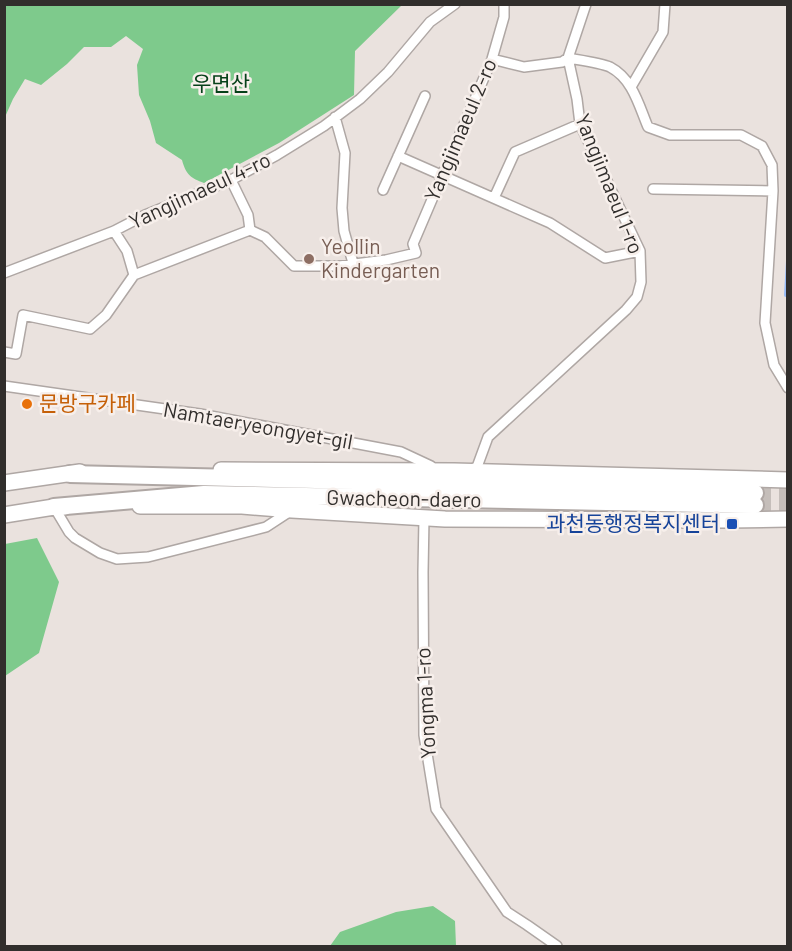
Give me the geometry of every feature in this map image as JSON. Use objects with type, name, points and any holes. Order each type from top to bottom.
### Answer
[{"type":"highway","name":"Gwacheon-daero","points":[[54,507],[204,494],[755,499],[492,484],[70,474]]},
{"type":"main road","points":[[4,483],[105,469],[464,472],[788,480]]},
{"type":"main road","points":[[4,515],[54,507],[243,506],[424,518],[788,519]]},
{"type":"street","name":"Yangjimaeul 4-ro","points":[[4,273],[114,231],[145,215],[231,180],[277,155],[324,126],[360,99],[388,72],[430,22],[455,4]]},
{"type":"street","name":"Yangjimaeul 2-ro","points":[[353,263],[386,261],[416,253],[413,244],[492,59],[504,16],[504,4]]},
{"type":"street","points":[[632,87],[663,32],[665,4]]},
{"type":"street","points":[[492,59],[524,67],[562,62],[568,58],[585,5]]},
{"type":"street","points":[[568,58],[609,67],[623,77],[632,87],[648,128],[670,135],[741,135],[762,146],[772,165],[773,191],[765,323],[774,365],[788,388]]},
{"type":"street","name":"Yangjimaeul 1-ro","points":[[464,472],[477,467],[488,437],[618,318],[637,297],[641,282],[640,251],[580,124],[568,58]]},
{"type":"street","points":[[383,190],[425,96]]},
{"type":"street","points":[[4,352],[16,354],[23,315],[90,329],[106,315],[134,274],[250,230],[265,237],[294,266],[339,266],[353,263],[344,231],[342,208],[345,153],[335,117]]},
{"type":"street","points":[[494,198],[515,152],[580,124]]},
{"type":"street","points":[[398,156],[550,223],[605,258],[640,251]]},
{"type":"street","points":[[231,180],[248,214],[250,230]]},
{"type":"street","points":[[653,189],[773,191]]},
{"type":"street","points":[[114,231],[127,251],[134,274]]},
{"type":"street","name":"Namtaeryeongyet-gil","points":[[4,386],[200,414],[389,450],[431,466],[435,472]]},
{"type":"street","points":[[54,507],[75,538],[100,553],[117,559],[148,557],[266,527],[292,510]]},
{"type":"street","name":"Yongma 1-ro","points":[[424,518],[424,735],[436,809],[507,912],[557,946]]},
{"type":"green space","name":"우면산","points":[[5,4],[402,5],[355,51],[354,95],[279,143],[204,183],[190,175],[182,160],[156,143],[139,95],[137,65],[143,49],[126,36],[111,47],[84,47],[41,85],[25,79],[5,117]]},
{"type":"green space","points":[[37,538],[59,582],[39,653],[5,676],[5,544]]},
{"type":"green space","points":[[433,906],[455,921],[456,946],[330,946],[340,932],[396,912]]},
{"type":"waterway","points":[[786,295],[788,261]]},
{"type":"tunnel","points":[[755,493],[788,493]]},
{"type":"tunnel","points":[[755,505],[788,505]]},
{"type":"place","name":"Yeollin Kindergarten","points":[[309,259]]},
{"type":"place","name":"문방구카페","points":[[27,404]]},
{"type":"place","name":"과천동행정복지센터","points":[[732,524]]}]
